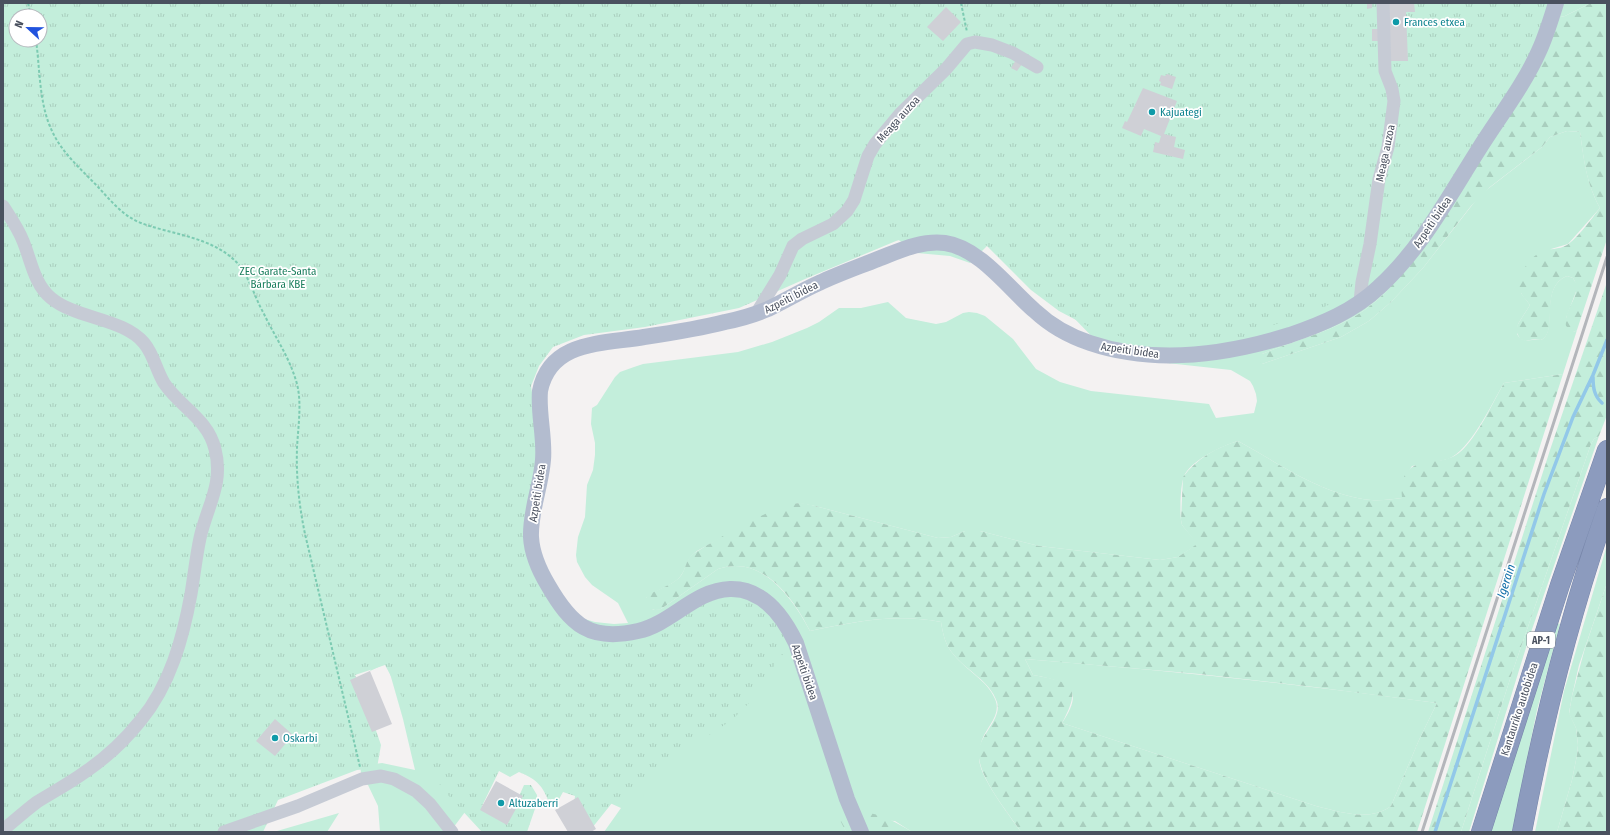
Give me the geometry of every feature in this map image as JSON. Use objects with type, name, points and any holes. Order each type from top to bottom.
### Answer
[{"type":"highway","name":"Kantauriko autobidea","points":[[1481,832],[1547,622],[1607,450]]},
{"type":"highway","name":"AP-1","points":[[1522,832],[1540,743],[1559,664],[1583,581],[1607,508]]},
{"type":"main road","name":"Azpeiti bidea","points":[[861,832],[847,799],[796,643],[784,620],[768,602],[749,592],[736,589],[724,589],[706,595],[648,629],[621,634],[598,633],[579,625],[564,610],[541,573],[533,550],[532,524],[543,460],[540,391],[546,373],[553,363],[568,353],[593,344],[685,331],[756,314],[773,307],[825,280],[911,247],[933,243],[952,245],[976,257],[1035,312],[1059,329],[1090,343],[1129,352],[1151,354],[1208,353],[1239,348],[1272,340],[1317,325],[1360,302],[1378,288],[1405,260],[1449,196],[1535,59],[1544,40],[1556,3]]},
{"type":"street","name":"Meaga auzoa","points":[[1360,302],[1362,282],[1372,234],[1378,186],[1388,147],[1394,101],[1392,88],[1385,71],[1383,3]]},
{"type":"street","points":[[970,43],[979,42],[1013,53],[1037,67]]},
{"type":"street","name":"Meaga auzoa","points":[[756,314],[780,275],[793,246],[802,239],[833,224],[844,214],[852,204],[868,156],[878,139],[900,114],[970,43]]},
{"type":"street","points":[[3,206],[22,238],[39,283],[48,296],[59,304],[130,332],[143,342],[151,354],[164,383],[194,414],[207,430],[214,443],[218,469],[214,498],[200,538],[190,600],[182,634],[169,672],[154,702],[142,720],[109,754],[85,772],[37,802],[3,830]]},
{"type":"street","points":[[224,832],[293,808],[362,779],[375,776],[385,776],[410,787],[426,799],[452,832]]},
{"type":"path","points":[[961,3],[970,43]]},
{"type":"path","points":[[37,48],[46,114],[52,131],[61,145],[111,200],[131,218],[141,223],[202,241],[229,256],[239,265],[248,280],[292,369],[298,385],[299,401],[297,471],[300,511],[304,534],[362,779]]},
{"type":"green space","name":"ZEC Garate-Santa Bárbara KBE","points":[[3,3],[1555,3],[1521,79],[1439,205],[1391,269],[1321,309],[1250,333],[1239,340],[1150,343],[1097,331],[1059,311],[1031,290],[986,245],[955,231],[932,229],[896,241],[739,308],[645,327],[584,335],[553,347],[539,366],[531,386],[539,435],[529,541],[559,612],[608,637],[714,593],[749,592],[795,643],[777,660],[766,682],[754,698],[732,720],[642,779],[612,803],[592,828],[574,804],[575,796],[563,792],[558,801],[548,800],[546,794],[537,782],[529,777],[519,772],[510,777],[499,771],[482,806],[509,819],[524,785],[531,785],[537,795],[537,803],[527,832],[482,832],[446,793],[432,774],[416,761],[411,747],[410,712],[385,665],[355,675],[363,693],[381,745],[377,768],[357,770],[278,800],[263,832],[3,832]]},
{"type":"green space","points":[[1556,3],[1591,3],[1565,16],[1551,19]]},
{"type":"green space","points":[[1591,3],[1607,3],[1607,239],[1577,330],[1574,332],[1566,326],[1567,313],[1575,296],[1576,290],[1576,284],[1573,278],[1567,276],[1558,282],[1553,290],[1549,328],[1546,335],[1541,340],[1535,339],[1525,341],[1520,339],[1516,331],[1518,324],[1530,305],[1519,287],[1520,277],[1525,267],[1537,254],[1547,250],[1561,248],[1571,242],[1600,208],[1595,198],[1584,162],[1580,132],[1567,131],[1550,137],[1542,147],[1490,187],[1471,206],[1423,268],[1391,302],[1369,321],[1341,337],[1262,364],[1260,362],[1260,357],[1262,354],[1320,333],[1354,317],[1370,306],[1385,292],[1400,275],[1551,19],[1565,16]]},
{"type":"green space","points":[[1567,131],[1580,132],[1584,161],[1589,180],[1600,208],[1568,244],[1551,249],[1521,293],[1530,305],[1518,324],[1517,334],[1525,340],[1541,340],[1546,335],[1549,328],[1553,290],[1558,282],[1567,276],[1573,278],[1577,285],[1577,289],[1566,318],[1574,332],[1577,330],[1563,374],[1504,383],[1480,426],[1464,447],[1448,459],[1412,466],[1404,481],[1402,498],[1371,500],[1335,492],[1302,477],[1238,441],[1224,446],[1202,458],[1189,468],[1185,474],[1181,490],[1181,520],[1182,525],[1198,544],[1178,557],[1160,560],[1039,546],[980,531],[965,531],[951,537],[938,538],[799,503],[782,508],[754,520],[697,551],[690,558],[678,579],[646,598],[653,610],[661,609],[718,569],[734,566],[748,568],[761,573],[773,582],[784,592],[794,605],[810,631],[875,620],[908,618],[941,622],[948,647],[959,661],[987,686],[995,699],[997,710],[982,740],[979,758],[980,766],[989,786],[1021,832],[912,832],[895,821],[840,818],[846,832],[604,832],[621,808],[503,755],[471,804],[450,832],[380,832],[378,806],[368,785],[362,779],[360,766],[382,763],[415,770],[403,719],[387,663],[370,671],[373,665],[363,555],[595,622],[614,624],[628,623],[618,603],[592,585],[585,577],[577,562],[576,555],[578,537],[585,517],[587,485],[593,470],[595,455],[595,443],[591,424],[592,408],[597,405],[615,377],[620,372],[643,364],[738,352],[772,342],[807,328],[819,322],[839,308],[861,308],[888,302],[906,318],[936,324],[946,322],[963,313],[969,312],[985,316],[1013,339],[1036,369],[1060,382],[1091,391],[1209,404],[1216,418],[1254,413],[1257,401],[1253,386],[1250,381],[1231,370],[1112,357],[1027,270],[994,239],[970,263],[950,256],[917,253],[886,231],[687,192],[1400,275],[1370,306],[1354,317],[1320,333],[1262,354],[1262,364],[1341,337],[1369,321],[1391,302],[1423,268],[1480,195],[1542,147],[1550,137]]},
{"type":"green space","points":[[1607,282],[1607,415],[1599,436],[1594,439],[1591,444],[1511,676],[1461,832],[1428,832],[1550,450]]},
{"type":"green space","points":[[1563,374],[1417,832],[1021,832],[987,781],[979,759],[979,749],[981,743],[997,714],[997,702],[994,695],[984,682],[959,661],[948,647],[941,622],[908,618],[875,620],[810,631],[785,592],[774,582],[762,573],[748,568],[734,566],[718,569],[661,609],[652,609],[645,603],[648,595],[679,578],[688,559],[693,554],[761,516],[789,505],[800,503],[938,538],[951,537],[965,531],[980,531],[1039,546],[1160,560],[1178,557],[1197,544],[1182,525],[1183,477],[1201,459],[1215,450],[1238,441],[1302,477],[1335,492],[1371,500],[1402,498],[1402,488],[1405,475],[1410,469],[1417,465],[1452,457],[1466,446],[1478,429],[1504,383]],"holes":[[[1025,659],[1199,674],[1314,687],[1437,703],[1419,740],[1391,806],[1374,814],[1364,815],[1345,813],[1316,806],[1062,723],[1072,700],[1070,687],[1057,680],[1033,675]]]},
{"type":"green space","points":[[1599,436],[1529,638],[1469,832],[1461,832],[1511,676],[1591,444],[1594,439]]},
{"type":"green space","points":[[1607,545],[1607,583],[1579,665],[1569,713],[1576,728],[1578,745],[1572,780],[1557,832],[1535,832],[1564,691]]},
{"type":"green space","points":[[1607,583],[1607,832],[1557,832],[1572,780],[1577,755],[1578,745],[1576,728],[1569,714],[1572,696],[1585,648]]},
{"type":"green space","points":[[1557,623],[1560,624],[1537,710],[1512,832],[1491,832]]},
{"type":"green space","points":[[1025,659],[1231,678],[1437,703],[1419,740],[1391,806],[1374,814],[1364,815],[1345,813],[1316,806],[1062,723],[1073,701],[1069,688],[1063,683],[1055,680],[1033,675]]},
{"type":"green space","points":[[863,812],[888,819],[912,832],[846,832],[839,818]]},
{"type":"green space","points":[[339,813],[327,832],[271,832],[277,831]]},
{"type":"building","points":[[1372,3],[1372,8],[1367,9],[1367,4]]},
{"type":"building","name":"Frances etxea","points":[[1386,3],[1414,3],[1415,12],[1406,12],[1408,61],[1388,61]]},
{"type":"building","points":[[946,7],[961,22],[943,41],[927,27]]},
{"type":"building","points":[[1372,29],[1382,29],[1381,41],[1372,41]]},
{"type":"building","points":[[1016,60],[1022,64],[1017,71],[1011,68]]},
{"type":"building","points":[[1167,74],[1176,77],[1172,89],[1160,85],[1161,82],[1159,81],[1161,75],[1165,76]]},
{"type":"building","name":"Kajuategi","points":[[1143,88],[1177,101],[1164,134],[1176,137],[1174,147],[1185,150],[1183,159],[1153,152],[1155,142],[1159,143],[1161,136],[1144,129],[1141,136],[1122,128],[1125,121],[1127,122]]},
{"type":"building","points":[[370,671],[392,724],[372,732],[350,680]]},
{"type":"building","name":"Oskarbi","points":[[275,719],[293,735],[275,756],[256,741]]},
{"type":"building","name":"Altuzaberri","points":[[496,781],[523,796],[507,825],[480,810]]},
{"type":"building","points":[[578,797],[596,829],[591,832],[568,832],[555,810]]},
{"type":"waterway","name":"Igerain","points":[[1435,832],[1544,494],[1573,417],[1593,375],[1607,340]]},
{"type":"waterway","points":[[1593,377],[1594,391],[1602,403]]},
{"type":"railway","points":[[1422,832],[1607,257]]},
{"type":"place","name":"Frances etxea","points":[[1396,22]]},
{"type":"place","name":"Kajuategi","points":[[1152,112]]},
{"type":"place","name":"Oskarbi","points":[[275,738]]},
{"type":"place","name":"Altuzaberri","points":[[501,803]]}]
